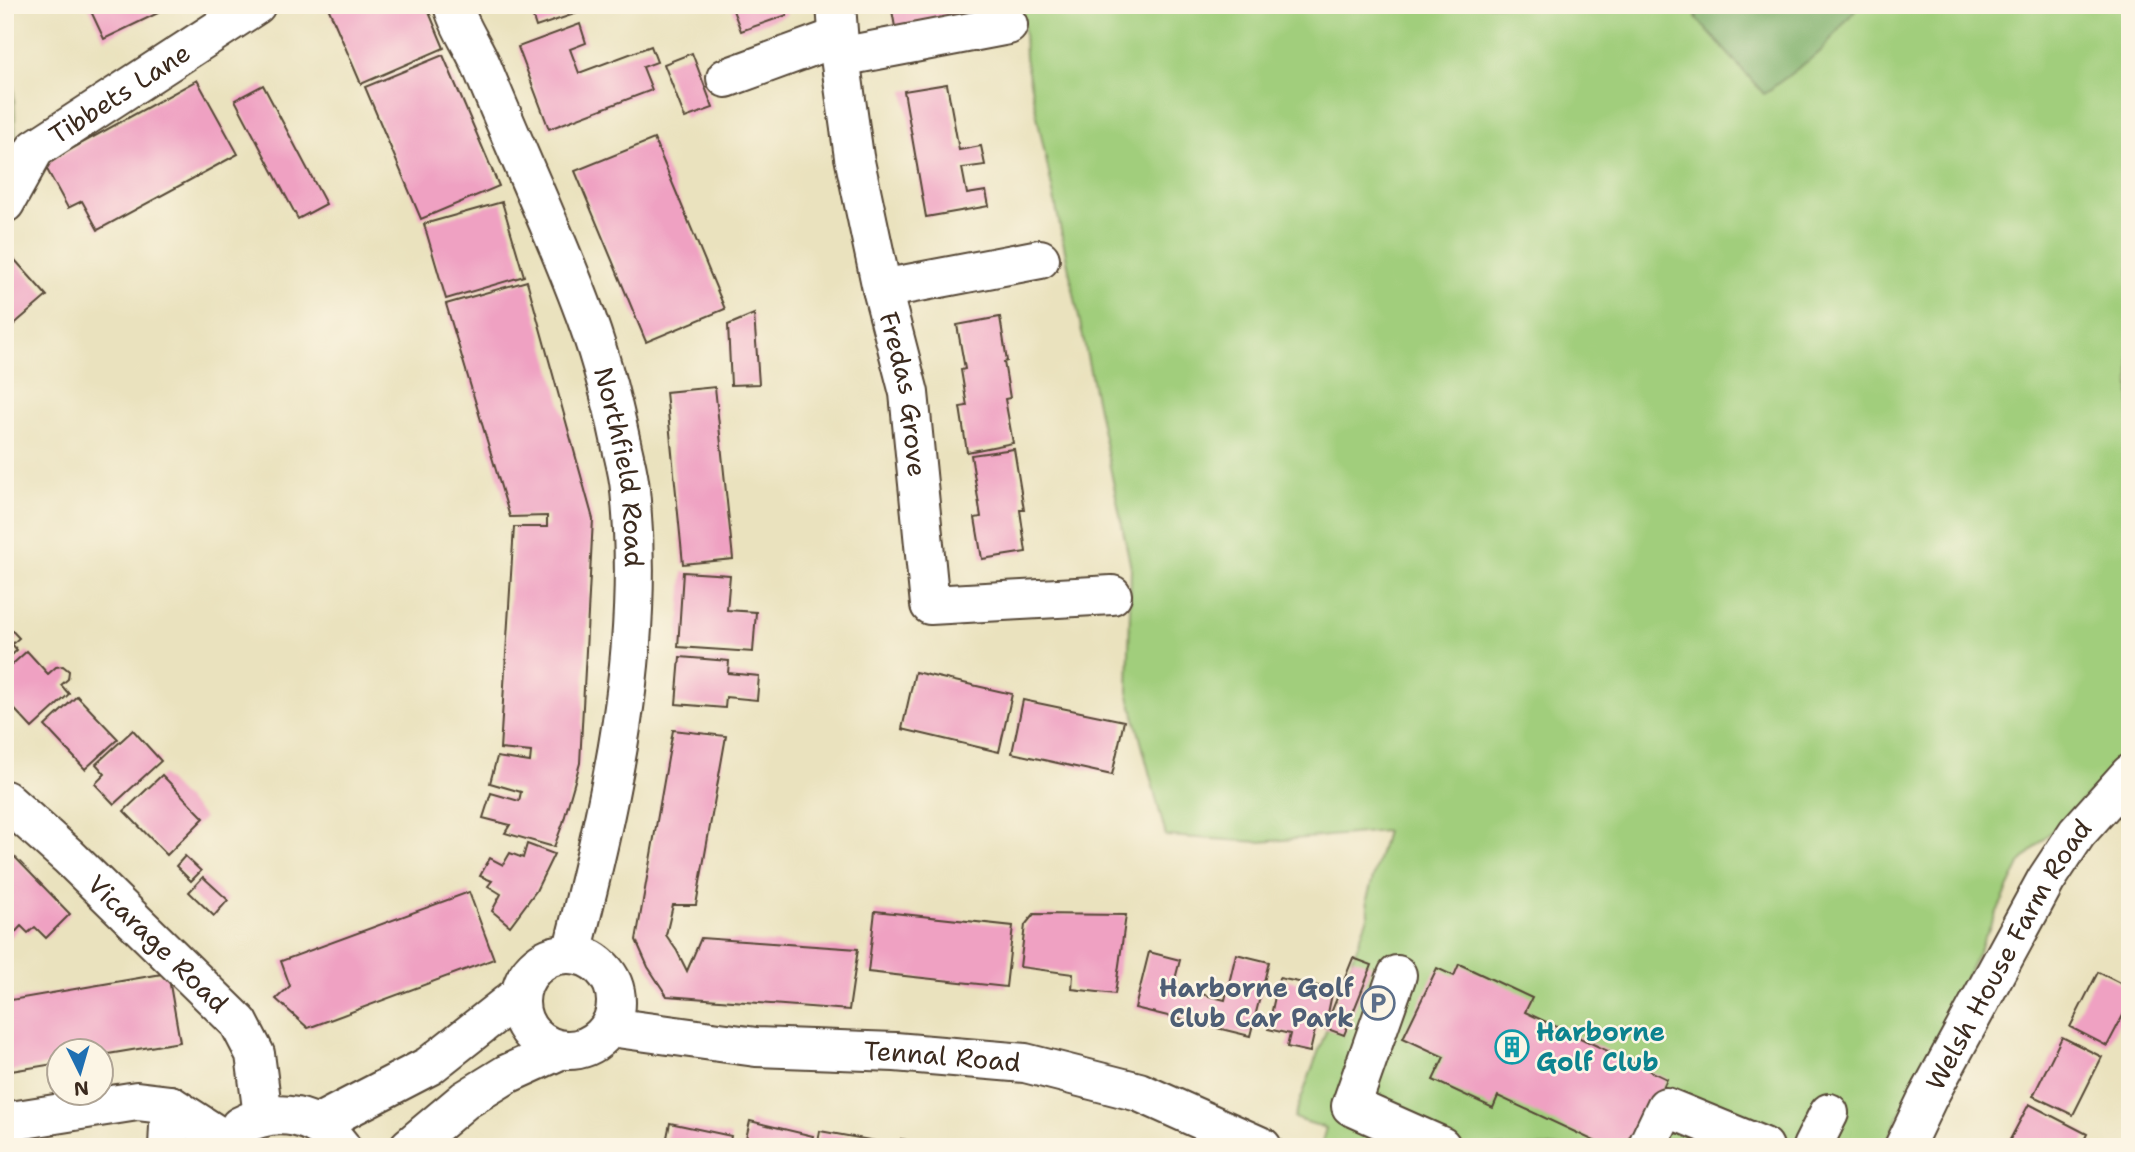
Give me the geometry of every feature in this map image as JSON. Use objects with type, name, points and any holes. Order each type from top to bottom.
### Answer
[{"type":"street","name":"Tibbets Lane","points":[[5,203],[35,149],[256,5]]},
{"type":"street","name":"Northfield Road","points":[[453,5],[478,56],[581,302],[603,368],[630,486],[635,585],[625,712],[600,843],[572,953]]},
{"type":"street","points":[[726,78],[838,33],[1008,25]]},
{"type":"street","name":"Fredas Grove","points":[[838,33],[854,158],[909,393],[930,605],[1112,595]]},
{"type":"street","points":[[883,289],[1040,259]]},
{"type":"street","name":"Welsh House Farm Road","points":[[1903,1147],[2046,880],[2077,833],[2130,774]]},
{"type":"street","name":"Vicarage Road","points":[[5,800],[68,856],[239,1023],[255,1054],[263,1116]]},
{"type":"street","points":[[572,953],[591,959],[606,971],[615,989],[616,1008],[610,1027],[601,1038],[588,1047],[575,1051],[560,1050],[542,1044],[528,1031],[520,1014],[519,995],[523,981],[544,959],[557,954],[572,953]]},
{"type":"street","points":[[1397,975],[1351,1106],[1441,1147]]},
{"type":"street","points":[[5,1122],[137,1101],[170,1105],[221,1143],[241,1125],[263,1116],[282,1114],[300,1117],[329,1135],[429,1066],[519,995]]},
{"type":"street","name":"Tennal Road","points":[[610,1027],[756,1047],[895,1052],[1026,1063],[1139,1091],[1262,1147]]},
{"type":"street","points":[[409,1147],[465,1100],[507,1074],[560,1050]]},
{"type":"street","points":[[168,1147],[170,1105]]},
{"type":"street","points":[[1647,1147],[1666,1107],[1721,1139],[1764,1147]]},
{"type":"street","points":[[1812,1147],[1829,1113]]},
{"type":"green space","points":[[5,5],[10,5],[16,147],[5,167]]},
{"type":"green space","name":"Harborne Golf Club","points":[[1023,5],[2130,5],[2130,752],[2021,862],[1884,1147],[1324,1147],[1321,1145],[1326,1128],[1294,1118],[1369,914],[1367,899],[1386,831],[1260,842],[1166,836],[1128,692],[1131,568],[1025,58]]},
{"type":"green space","points":[[1698,5],[1859,5],[1821,51],[1764,94],[1696,18]]},
{"type":"building","points":[[88,5],[154,5],[158,13],[104,39]]},
{"type":"building","points":[[327,5],[426,5],[444,48],[361,84]]},
{"type":"building","points":[[529,5],[598,5],[598,6],[536,27]]},
{"type":"building","points":[[731,5],[784,5],[787,15],[741,31]]},
{"type":"building","points":[[891,5],[1009,5],[1009,7],[895,27]]},
{"type":"building","points":[[580,24],[586,43],[570,49],[579,73],[651,46],[657,62],[643,67],[652,90],[549,129],[518,47]]},
{"type":"building","points":[[692,53],[713,108],[685,118],[664,64]]},
{"type":"building","points":[[443,55],[499,186],[421,219],[365,87]]},
{"type":"building","points":[[197,80],[238,154],[98,230],[82,201],[68,208],[44,164]]},
{"type":"building","points":[[947,84],[959,150],[981,146],[985,165],[962,168],[967,194],[986,191],[989,206],[926,217],[904,91]]},
{"type":"building","points":[[263,85],[326,204],[298,219],[235,100]]},
{"type":"building","points":[[654,139],[725,309],[646,342],[575,171]]},
{"type":"building","points":[[502,202],[524,276],[446,299],[424,224]]},
{"type":"building","points":[[15,260],[47,296],[5,332],[5,269]]},
{"type":"building","points":[[527,281],[593,519],[580,763],[554,847],[505,833],[510,825],[483,818],[491,793],[519,801],[521,792],[490,783],[497,757],[530,762],[531,752],[500,749],[514,527],[547,527],[547,516],[510,517],[446,304]]},
{"type":"building","points":[[754,314],[759,384],[731,385],[728,325]]},
{"type":"building","points":[[1000,317],[1010,398],[1005,399],[1013,443],[967,452],[960,407],[967,406],[961,370],[965,369],[957,325]]},
{"type":"building","points":[[715,387],[733,559],[683,564],[666,392]]},
{"type":"building","points":[[1014,449],[1024,510],[1020,510],[1026,552],[982,559],[975,518],[981,517],[971,455]]},
{"type":"building","points":[[683,572],[730,575],[727,610],[756,612],[753,652],[678,647]]},
{"type":"building","points":[[5,623],[19,638],[12,644],[17,650],[5,662]]},
{"type":"building","points":[[27,651],[48,674],[56,667],[63,666],[69,671],[68,679],[61,685],[69,694],[32,728],[5,699],[5,671]]},
{"type":"building","points":[[680,657],[729,661],[728,673],[759,676],[757,700],[726,697],[725,708],[676,704]]},
{"type":"building","points":[[915,672],[1012,694],[999,752],[902,729]]},
{"type":"building","points":[[77,696],[118,739],[85,769],[45,726]]},
{"type":"building","points":[[1023,700],[1124,721],[1112,775],[1012,753]]},
{"type":"building","points":[[133,730],[161,761],[114,804],[95,784],[105,774],[96,764]]},
{"type":"building","points":[[673,730],[726,736],[696,905],[673,905],[666,935],[687,971],[701,938],[858,949],[849,1010],[667,996],[648,967],[636,940]]},
{"type":"building","points":[[162,775],[204,818],[167,855],[124,811]]},
{"type":"building","points":[[527,844],[554,854],[536,891],[510,926],[492,911],[501,894],[488,886],[492,881],[480,876],[490,858],[503,865],[510,853],[523,858]]},
{"type":"building","points":[[10,852],[70,914],[46,938],[35,927],[28,933],[21,926],[10,938],[5,933],[5,911],[8,908],[5,905],[5,856]]},
{"type":"building","points":[[185,856],[201,871],[191,881],[176,866]]},
{"type":"building","points":[[203,877],[228,900],[214,916],[189,892]]},
{"type":"building","points":[[469,892],[494,959],[308,1028],[276,999],[290,986],[281,961]]},
{"type":"building","points":[[875,911],[1013,926],[1006,987],[868,972]]},
{"type":"building","points":[[1034,914],[1126,915],[1115,994],[1072,989],[1073,974],[1020,967],[1025,925]]},
{"type":"building","points":[[1149,952],[1180,960],[1173,987],[1225,1000],[1236,954],[1269,962],[1250,1036],[1135,1008]]},
{"type":"building","points":[[1353,958],[1372,965],[1344,1035],[1325,1028]]},
{"type":"building","name":"Harborne Golf Club","points":[[1459,964],[1532,998],[1525,1012],[1667,1079],[1635,1147],[1607,1147],[1498,1096],[1493,1108],[1433,1080],[1444,1057],[1403,1038],[1437,968],[1454,976]]},
{"type":"building","points":[[2098,972],[2130,988],[2130,1002],[2107,1046],[2070,1027]]},
{"type":"building","points":[[168,973],[180,1042],[116,1053],[116,1036],[46,1036],[46,1065],[5,1072],[5,1001]]},
{"type":"building","points":[[1279,978],[1333,989],[1325,1028],[1316,1026],[1310,1052],[1287,1047],[1290,1034],[1268,1029]]},
{"type":"building","points":[[2062,1037],[2102,1057],[2073,1115],[2033,1096]]},
{"type":"building","points":[[2029,1104],[2087,1134],[2081,1147],[2006,1147]]},
{"type":"building","points":[[750,1121],[813,1136],[810,1147],[744,1147]]},
{"type":"building","points":[[670,1123],[731,1136],[729,1147],[665,1147]]},
{"type":"building","points":[[820,1131],[892,1144],[891,1147],[817,1147]]},
{"type":"building","points":[[901,1139],[936,1145],[900,1147]]},
{"type":"place","name":"Harborne Golf Club Car Park","points":[[1378,1003]]},
{"type":"place","name":"Harborne Golf Club","points":[[1512,1047]]}]
